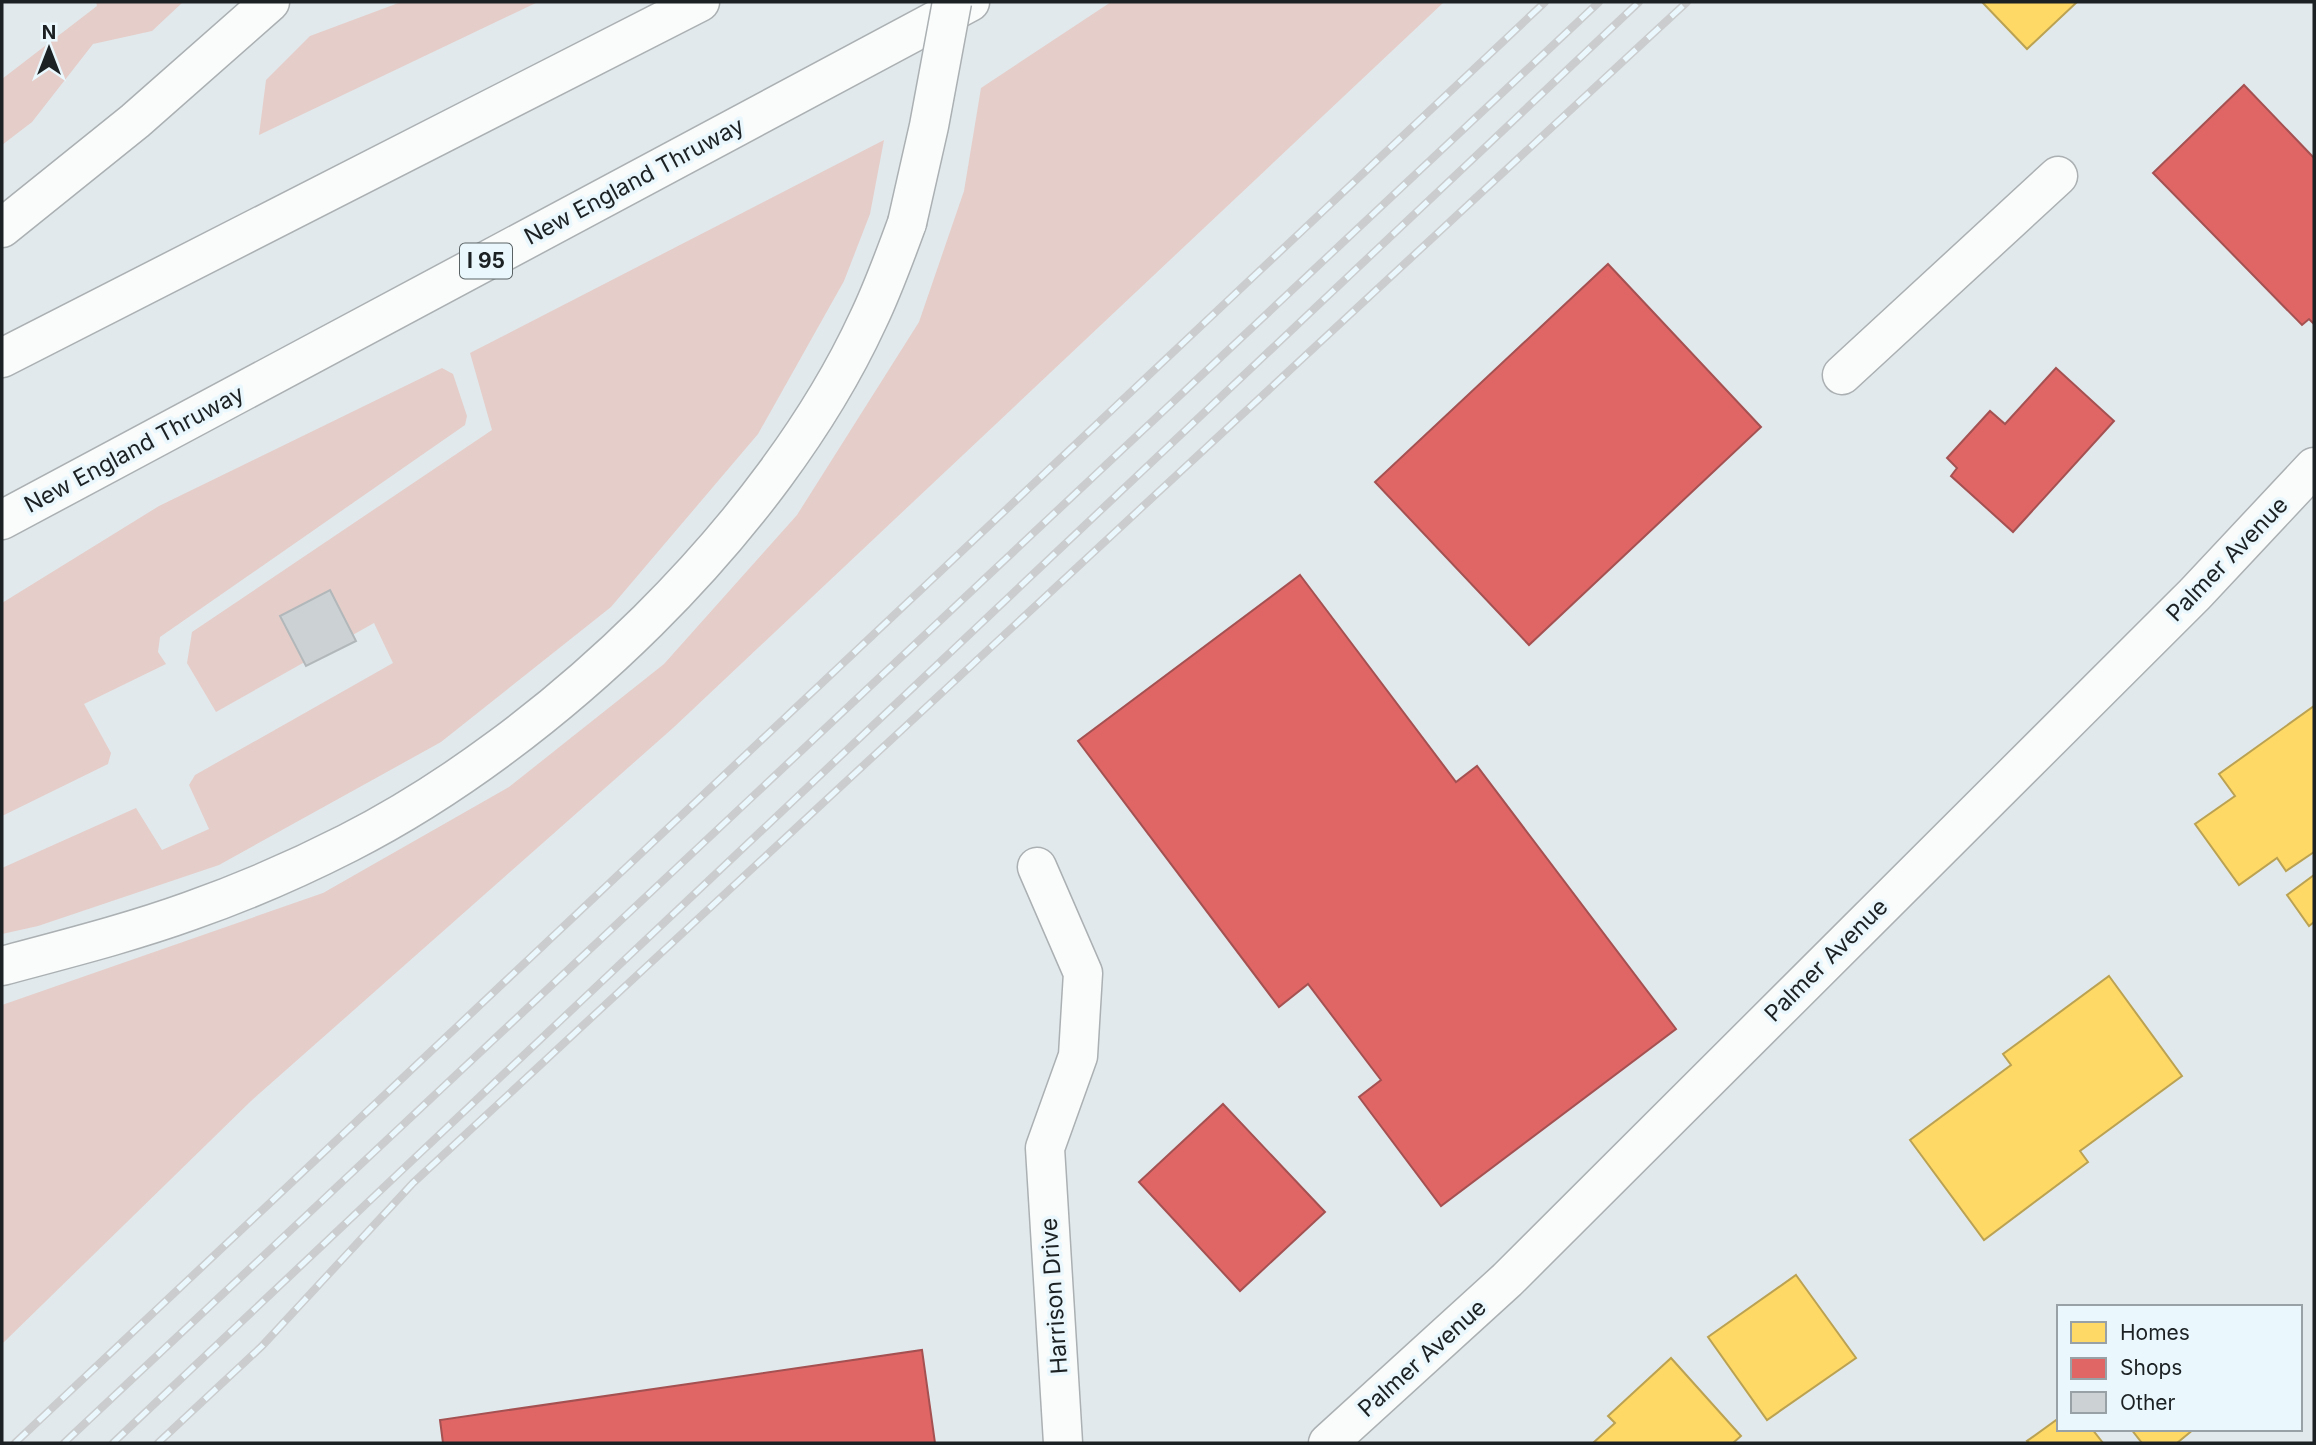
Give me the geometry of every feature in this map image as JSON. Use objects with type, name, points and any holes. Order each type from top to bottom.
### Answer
[{"type":"main road","points":[[2,228],[135,121],[270,2]]},
{"type":"main road","points":[[2,358],[700,2]]},
{"type":"main road","points":[[2,966],[104,939],[190,911],[271,879],[349,842],[460,775],[573,689],[626,642],[750,507],[814,416],[867,322],[906,223],[952,2]]},
{"type":"main road","name":"New England Thruway","points":[[2,520],[970,2]]},
{"type":"main road","points":[[1842,375],[2058,176]]},
{"type":"main road","name":"Palmer Avenue","points":[[1328,1443],[1507,1280],[2195,594],[2314,467]]},
{"type":"main road","name":"Harrison Drive","points":[[1037,867],[1083,974],[1078,1056],[1045,1148],[1063,1443]]},
{"type":"shaded area","points":[[96,2],[183,2],[152,31],[93,44],[32,122],[2,145],[2,79],[97,6]]},
{"type":"shaded area","points":[[401,2],[538,2],[259,135],[266,80],[310,36]]},
{"type":"shaded area","points":[[1111,2],[1444,2],[673,728],[251,1101],[2,1344],[2,1005],[323,893],[509,787],[664,664],[797,515],[919,322],[964,191],[981,88]]},
{"type":"shaded area","points":[[884,140],[870,214],[844,281],[758,434],[611,607],[441,742],[219,865],[38,926],[2,934],[2,868],[136,808],[162,850],[209,829],[189,785],[195,775],[393,663],[374,623],[216,712],[187,663],[192,632],[492,430],[470,353]]},
{"type":"shaded area","points":[[442,368],[453,374],[467,416],[465,425],[160,637],[158,652],[166,664],[84,704],[111,753],[108,764],[2,816],[2,603],[159,506]]},
{"type":"building: Homes","points":[[1982,2],[2077,2],[2027,49]]},
{"type":"building: Homes","points":[[2314,706],[2314,852],[2286,871],[2277,858],[2239,885],[2195,824],[2235,796],[2219,774]]},
{"type":"building: Homes","points":[[2314,875],[2314,922],[2309,926],[2287,895]]},
{"type":"building: Homes","points":[[2109,976],[2182,1076],[2080,1151],[2088,1162],[1984,1240],[1910,1140],[2011,1065],[2003,1054]]},
{"type":"building: Homes","points":[[1796,1275],[1856,1358],[1767,1420],[1708,1337]]},
{"type":"building: Homes","points":[[1671,1358],[1741,1436],[1733,1443],[1593,1443],[1615,1423],[1608,1416]]},
{"type":"building: Homes","points":[[2057,1419],[2057,1431],[2094,1431],[2103,1443],[2029,1443],[2027,1441]]},
{"type":"building: Homes","points":[[2133,1431],[2192,1431],[2177,1443],[2142,1443]]},
{"type":"building: Shops","points":[[2244,85],[2314,158],[2314,324],[2309,319],[2302,325],[2153,173]]},
{"type":"building: Shops","points":[[1608,264],[1761,427],[1529,645],[1375,482]]},
{"type":"building: Shops","points":[[2056,368],[2114,421],[2013,532],[1951,476],[1957,468],[1947,458],[1990,411],[2005,424]]},
{"type":"building: Shops","points":[[1300,575],[1456,782],[1477,766],[1676,1029],[1441,1206],[1359,1097],[1381,1080],[1308,984],[1279,1007],[1078,741]]},
{"type":"building: Shops","points":[[1223,1104],[1325,1212],[1240,1291],[1139,1182]]},
{"type":"building: Shops","points":[[922,1350],[935,1443],[443,1443],[440,1420]]},
{"type":"building: Other","points":[[330,590],[356,641],[306,666],[280,616]]},
{"type":"railway","points":[[15,1443],[1545,2]]},
{"type":"railway","points":[[64,1443],[1599,2]]},
{"type":"railway","points":[[113,1443],[1639,2]]},
{"type":"railway","points":[[158,1443],[262,1346],[413,1183],[1687,2]]}]
